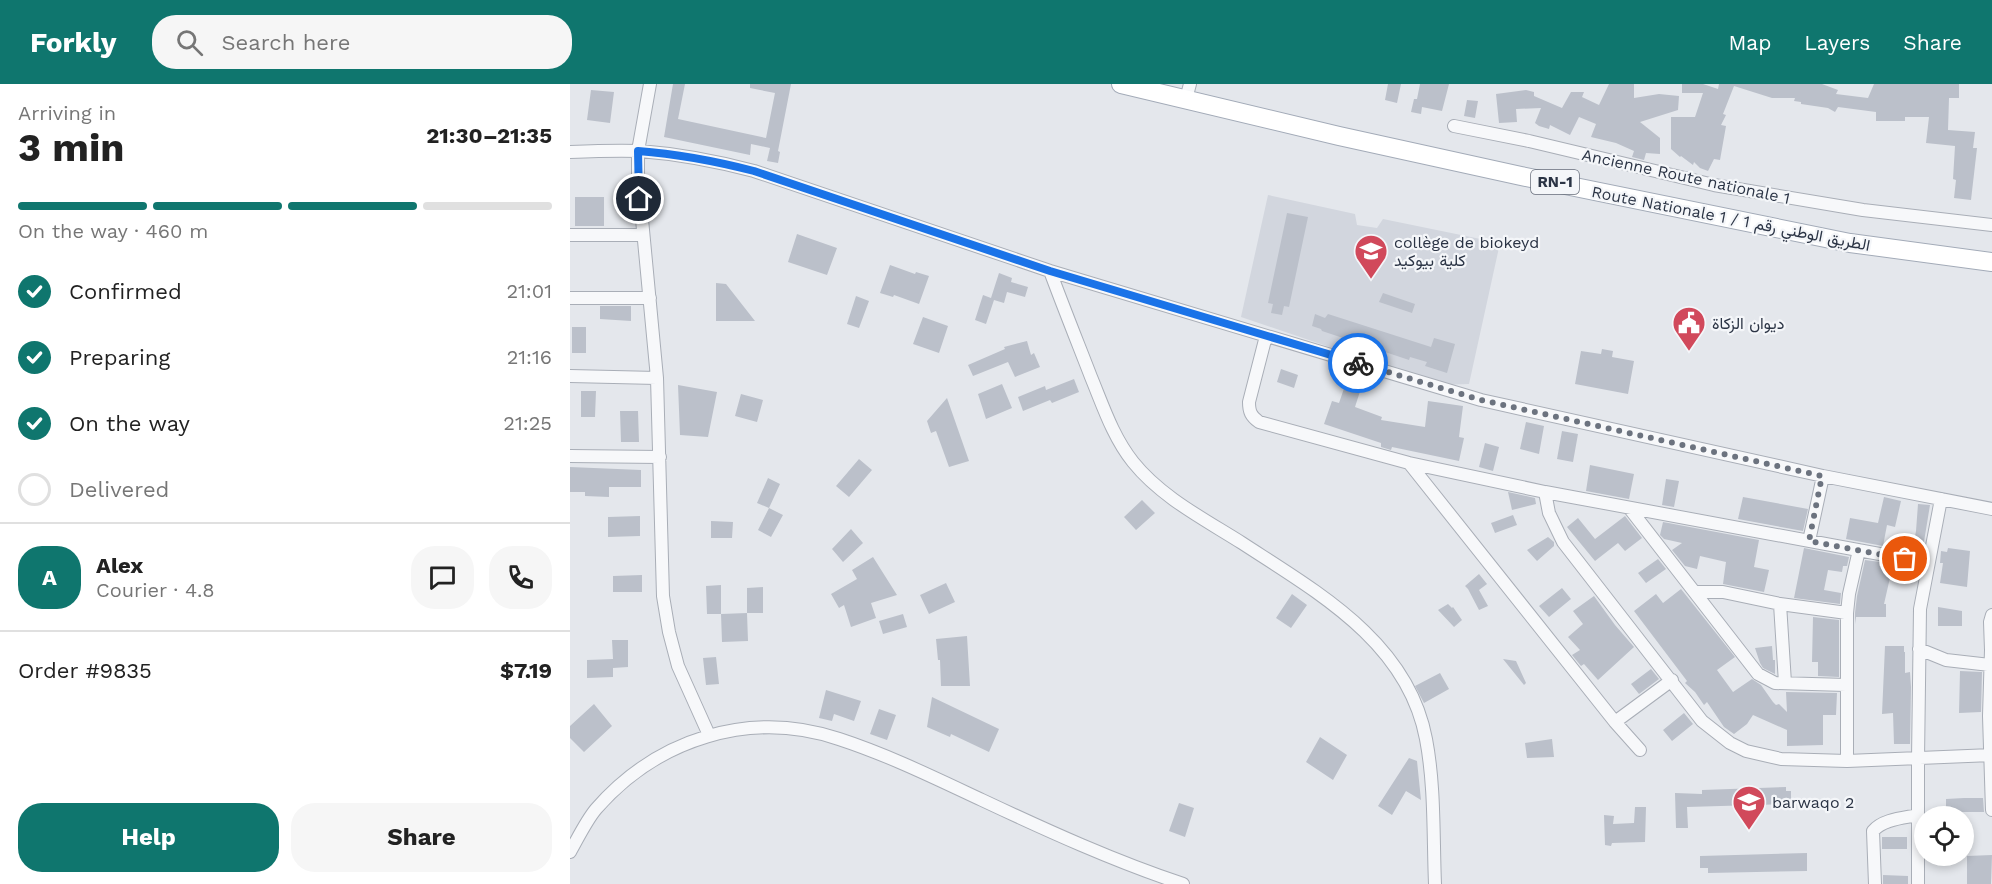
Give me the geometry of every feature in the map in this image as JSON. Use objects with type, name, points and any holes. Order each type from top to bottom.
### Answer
[{"type":"main road","name":"Route Nationale 1 / الطريق الوطني رقم 1","points":[[1121,84],[1188,92],[1339,136],[1850,243],[1992,262]]},
{"type":"street","points":[[650,84],[638,151],[639,199],[657,378],[663,596],[678,666],[709,735]]},
{"type":"street","name":"Ancienne Route nationale 1","points":[[1454,126],[1745,191],[1863,210],[1992,225]]},
{"type":"street","points":[[570,152],[638,151],[676,154],[716,161],[754,171],[1050,271],[1481,400],[1822,476],[1992,509]]},
{"type":"street","points":[[570,235],[643,235]]},
{"type":"street","points":[[1050,271],[1106,413],[1117,438],[1132,461],[1151,482],[1173,499],[1340,609],[1370,635],[1394,665],[1413,699],[1426,736],[1432,774],[1435,884]]},
{"type":"street","points":[[570,298],[650,298]]},
{"type":"street","points":[[1266,336],[1249,402],[1252,417],[1259,422],[1408,463],[1545,492],[1928,563]]},
{"type":"street","points":[[570,376],[657,378]]},
{"type":"street","points":[[570,456],[660,457]]},
{"type":"street","points":[[1408,463],[1615,722],[1640,750]]},
{"type":"street","points":[[1809,541],[1822,476]]},
{"type":"street","points":[[1545,492],[1549,513],[1557,533],[1702,721],[1730,743],[1746,751],[1780,759],[1847,761],[1991,755]]},
{"type":"street","points":[[1918,806],[1920,609],[1941,499]]},
{"type":"street","points":[[1630,509],[1758,674],[1775,682],[1846,685]]},
{"type":"street","points":[[1847,761],[1847,613],[1859,550]]},
{"type":"street","points":[[1695,592],[1723,592],[1780,604],[1847,613]]},
{"type":"street","points":[[1780,604],[1785,683]]},
{"type":"street","points":[[1992,615],[1990,622],[1992,810]]},
{"type":"street","points":[[1918,649],[1946,660],[1991,672]]},
{"type":"street","points":[[1615,722],[1672,680]]},
{"type":"street","points":[[570,852],[595,810],[627,778],[666,752],[709,735],[752,728],[796,729],[838,738],[904,764],[1082,847],[1183,884]]},
{"type":"street","points":[[1875,884],[1873,831],[1877,826],[1914,816]]},
{"type":"street","points":[[1918,866],[1918,884]]},
{"type":"shaded area","name":"collège de biokeyd كلية بيوكيد","points":[[1268,195],[1355,214],[1357,225],[1377,228],[1383,219],[1500,243],[1469,384],[1441,385],[1241,317]]},
{"type":"building","points":[[673,84],[685,84],[678,119],[766,138],[775,93],[750,88],[750,84],[791,84],[778,151],[780,152],[778,163],[767,161],[770,148],[751,144],[750,155],[664,137]]},
{"type":"building","points":[[1388,84],[1401,84],[1397,103],[1385,100]]},
{"type":"building","points":[[1420,84],[1449,84],[1442,111],[1422,107],[1421,114],[1411,112]]},
{"type":"building","points":[[1609,84],[1634,84],[1634,98],[1659,94],[1679,96],[1678,110],[1640,122],[1660,138],[1660,154],[1646,153],[1644,160],[1632,157],[1634,151],[1616,143],[1591,137],[1596,124],[1579,117],[1570,135],[1550,125],[1549,129],[1539,126],[1535,123],[1541,108],[1516,109],[1517,122],[1499,123],[1496,94],[1526,90],[1562,108],[1571,92],[1584,92],[1582,97],[1599,105]]},
{"type":"building","points":[[1682,84],[1703,84],[1718,89],[1719,84],[1822,84],[1838,90],[1836,94],[1868,98],[1874,84],[1959,84],[1959,98],[1949,98],[1948,130],[1975,132],[1973,148],[1977,148],[1971,200],[1954,198],[1955,146],[1926,143],[1929,117],[1905,117],[1905,121],[1876,121],[1876,112],[1838,107],[1835,112],[1828,108],[1801,104],[1801,102],[1794,101],[1795,98],[1772,98],[1734,86],[1723,114],[1726,115],[1721,125],[1726,126],[1720,160],[1714,159],[1708,171],[1700,168],[1671,149],[1671,117],[1695,117],[1703,93],[1682,93]]},
{"type":"building","points":[[591,90],[614,92],[610,123],[587,120]]},
{"type":"building","points":[[1467,100],[1478,101],[1475,118],[1464,116]]},
{"type":"building","points":[[575,197],[604,197],[604,226],[575,226]]},
{"type":"building","points":[[1287,213],[1308,217],[1289,307],[1284,306],[1282,315],[1271,313],[1273,304],[1268,303]]},
{"type":"building","points":[[797,234],[837,248],[827,275],[788,262]]},
{"type":"building","points":[[890,265],[915,274],[916,272],[929,276],[919,304],[894,295],[893,297],[880,293]]},
{"type":"building","points":[[999,273],[1012,278],[1011,282],[1028,287],[1025,297],[1007,292],[1004,303],[994,300],[986,324],[975,320],[983,295],[991,298]]},
{"type":"building","points":[[716,283],[726,284],[755,321],[716,321]]},
{"type":"building","points":[[1383,293],[1415,304],[1412,313],[1379,302]]},
{"type":"building","points":[[856,296],[869,301],[859,328],[847,324]]},
{"type":"building","points":[[600,306],[631,306],[631,321],[600,319]]},
{"type":"building","points":[[1315,314],[1325,318],[1328,314],[1431,347],[1434,338],[1455,344],[1447,373],[1425,366],[1427,362],[1410,357],[1409,360],[1322,331],[1312,326]]},
{"type":"building","points":[[923,317],[948,326],[939,353],[913,344]]},
{"type":"building","points":[[572,327],[586,327],[586,353],[572,353]]},
{"type":"building","points":[[1027,341],[1031,355],[1034,353],[1040,367],[1015,377],[1008,362],[973,376],[968,365],[1005,349],[1004,347]]},
{"type":"building","points":[[1602,349],[1613,351],[1612,357],[1634,361],[1628,394],[1575,384],[1581,351],[1601,354]]},
{"type":"building","points":[[1281,369],[1298,375],[1294,388],[1277,382]]},
{"type":"building","points":[[1349,374],[1364,379],[1355,407],[1382,417],[1381,420],[1425,427],[1428,401],[1463,406],[1459,437],[1464,438],[1459,461],[1392,447],[1391,450],[1381,447],[1381,443],[1324,424],[1332,401],[1339,403]]},
{"type":"building","points":[[1074,379],[1079,392],[1023,411],[1018,397],[1045,386],[1046,390]]},
{"type":"building","points":[[1002,384],[1012,408],[986,419],[978,394]]},
{"type":"building","points":[[678,385],[717,392],[708,437],[680,435]]},
{"type":"building","points":[[581,391],[596,391],[595,417],[581,417]]},
{"type":"building","points":[[741,394],[763,400],[757,422],[735,416]]},
{"type":"building","points":[[947,398],[969,461],[949,467],[936,431],[931,433],[927,421]]},
{"type":"building","points":[[620,411],[638,411],[639,442],[621,442]]},
{"type":"building","points":[[1526,422],[1544,426],[1539,454],[1520,449]]},
{"type":"building","points":[[1562,431],[1578,434],[1573,462],[1557,459]]},
{"type":"building","points":[[1485,443],[1499,447],[1493,471],[1479,467]]},
{"type":"building","points":[[859,459],[872,470],[849,497],[836,486]]},
{"type":"building","points":[[1590,465],[1634,474],[1629,499],[1586,491]]},
{"type":"building","points":[[570,467],[641,470],[641,487],[609,487],[609,497],[585,496],[585,492],[570,492]]},
{"type":"building","points":[[768,478],[780,484],[769,508],[757,503]]},
{"type":"building","points":[[1666,479],[1679,481],[1674,507],[1662,505]]},
{"type":"building","points":[[1508,492],[1535,498],[1536,504],[1512,510]]},
{"type":"building","points":[[1743,497],[1808,509],[1803,531],[1738,519]]},
{"type":"building","points":[[1884,497],[1901,501],[1895,527],[1887,525],[1883,546],[1846,539],[1850,518],[1878,523]]},
{"type":"building","points":[[1142,500],[1155,513],[1136,530],[1124,517]]},
{"type":"building","points":[[1918,504],[1930,505],[1922,554],[1912,552]]},
{"type":"building","points":[[769,508],[783,515],[771,537],[758,530]]},
{"type":"building","points":[[1513,515],[1517,525],[1495,533],[1491,523]]},
{"type":"building","points":[[640,516],[640,536],[608,537],[608,517]]},
{"type":"building","points":[[1625,516],[1642,538],[1625,551],[1618,543],[1595,561],[1567,527],[1578,518],[1595,539]]},
{"type":"building","points":[[711,521],[733,522],[732,538],[711,538]]},
{"type":"building","points":[[1663,522],[1759,540],[1754,567],[1769,570],[1764,592],[1723,584],[1726,562],[1700,556],[1697,569],[1685,566],[1672,550],[1682,543],[1664,539],[1660,535]]},
{"type":"building","points":[[851,529],[863,543],[843,562],[832,549]]},
{"type":"building","points":[[1548,537],[1554,542],[1554,546],[1537,561],[1527,550]]},
{"type":"building","points":[[1804,548],[1849,557],[1847,566],[1843,566],[1842,572],[1828,570],[1824,590],[1841,593],[1840,604],[1794,598]]},
{"type":"building","points":[[1948,548],[1970,551],[1967,587],[1940,583],[1943,563],[1940,563],[1941,551],[1947,552]]},
{"type":"building","points":[[873,557],[897,595],[871,603],[876,618],[851,627],[844,605],[839,608],[831,594],[857,579],[852,570]]},
{"type":"building","points":[[1658,559],[1666,569],[1646,583],[1638,573]]},
{"type":"building","points":[[1865,560],[1880,562],[1879,566],[1892,569],[1884,604],[1886,604],[1886,617],[1856,617],[1855,624],[1857,596]]},
{"type":"building","points":[[1479,574],[1487,584],[1479,590],[1488,606],[1479,610],[1465,586]]},
{"type":"building","points":[[642,575],[642,592],[613,592],[613,576]]},
{"type":"building","points":[[946,583],[955,602],[929,614],[920,595]]},
{"type":"building","points":[[721,585],[721,614],[707,614],[706,586]]},
{"type":"building","points":[[763,587],[763,613],[747,613],[747,588]]},
{"type":"building","points":[[1562,588],[1571,599],[1549,617],[1539,606]]},
{"type":"building","points":[[1681,589],[1735,657],[1717,670],[1733,692],[1752,679],[1761,685],[1776,705],[1779,704],[1787,712],[1786,692],[1837,693],[1836,715],[1823,715],[1823,745],[1787,746],[1787,730],[1753,715],[1747,724],[1734,734],[1724,727],[1707,702],[1704,705],[1685,683],[1687,681],[1634,611],[1656,594],[1663,603]]},
{"type":"building","points":[[1292,594],[1307,605],[1291,628],[1276,618]]},
{"type":"building","points":[[1594,596],[1634,647],[1598,680],[1584,664],[1581,666],[1572,655],[1580,650],[1568,637],[1583,624],[1573,611]]},
{"type":"building","points":[[1448,604],[1462,620],[1454,627],[1438,610]]},
{"type":"building","points":[[1938,607],[1962,611],[1962,626],[1938,626]]},
{"type":"building","points":[[747,613],[748,641],[722,642],[721,614]]},
{"type":"building","points":[[903,614],[907,627],[883,634],[879,621]]},
{"type":"building","points":[[1813,617],[1839,620],[1839,677],[1818,676],[1818,662],[1812,662]]},
{"type":"building","points":[[967,636],[970,686],[941,686],[936,639]]},
{"type":"building","points":[[612,640],[628,640],[628,667],[613,668],[613,677],[587,678],[587,660],[613,659]]},
{"type":"building","points":[[1772,646],[1775,674],[1763,668],[1755,648]]},
{"type":"building","points":[[1885,646],[1904,646],[1905,673],[1910,672],[1911,687],[1910,744],[1894,744],[1893,713],[1882,714]]},
{"type":"building","points":[[716,657],[719,684],[706,685],[703,658]]},
{"type":"building","points":[[1503,659],[1516,661],[1526,683],[1524,685]]},
{"type":"building","points":[[1651,669],[1659,679],[1639,694],[1631,684]]},
{"type":"building","points":[[1960,671],[1982,672],[1981,712],[1959,713]]},
{"type":"building","points":[[1440,673],[1449,689],[1424,703],[1415,686]]},
{"type":"building","points":[[826,690],[861,701],[854,721],[834,714],[832,721],[819,718]]},
{"type":"building","points":[[932,697],[999,729],[989,752],[951,734],[950,737],[927,727]]},
{"type":"building","points":[[594,704],[612,726],[584,752],[570,738],[570,726]]},
{"type":"building","points":[[879,709],[896,715],[887,740],[870,734]]},
{"type":"building","points":[[1684,713],[1693,724],[1672,741],[1663,730]]},
{"type":"building","points":[[1320,737],[1347,755],[1333,780],[1306,762]]},
{"type":"building","points":[[1552,739],[1554,757],[1527,758],[1525,743]]},
{"type":"building","points":[[1409,758],[1417,761],[1421,800],[1406,791],[1392,815],[1378,806]]},
{"type":"building","points":[[1786,787],[1786,791],[1791,791],[1791,804],[1687,807],[1688,828],[1676,828],[1675,793],[1702,794],[1702,790]]},
{"type":"building","points":[[1983,798],[1984,812],[1974,812],[1974,806],[1946,806],[1946,799]]},
{"type":"building","points":[[1179,803],[1194,808],[1185,837],[1169,831]]},
{"type":"building","points":[[1635,807],[1646,807],[1645,842],[1605,845],[1604,815],[1614,816],[1613,824],[1634,823]]},
{"type":"building","points":[[1882,837],[1907,837],[1907,849],[1882,849]]},
{"type":"building","points":[[1807,853],[1807,871],[1708,873],[1708,868],[1700,868],[1700,856]]},
{"type":"building","points":[[1992,855],[1991,884],[1967,884],[1967,866],[1974,866],[1974,856]]},
{"type":"building","points":[[1883,875],[1908,876],[1908,884],[1883,884]]},
{"type":"way so far","points":[[1358,363],[1481,400],[1822,476],[1809,541],[1905,559]]},
{"type":"place","name":"collège de biokeyd كلية بيوكيد","points":[[1371,280]]},
{"type":"place","name":"ديوان الزكاة","points":[[1689,352]]},
{"type":"place","name":"barwaqo 2","points":[[1749,831]]},
{"type":"route","points":[[639,199],[638,151],[676,154],[716,161],[754,171],[1050,271],[1358,363]]}]
